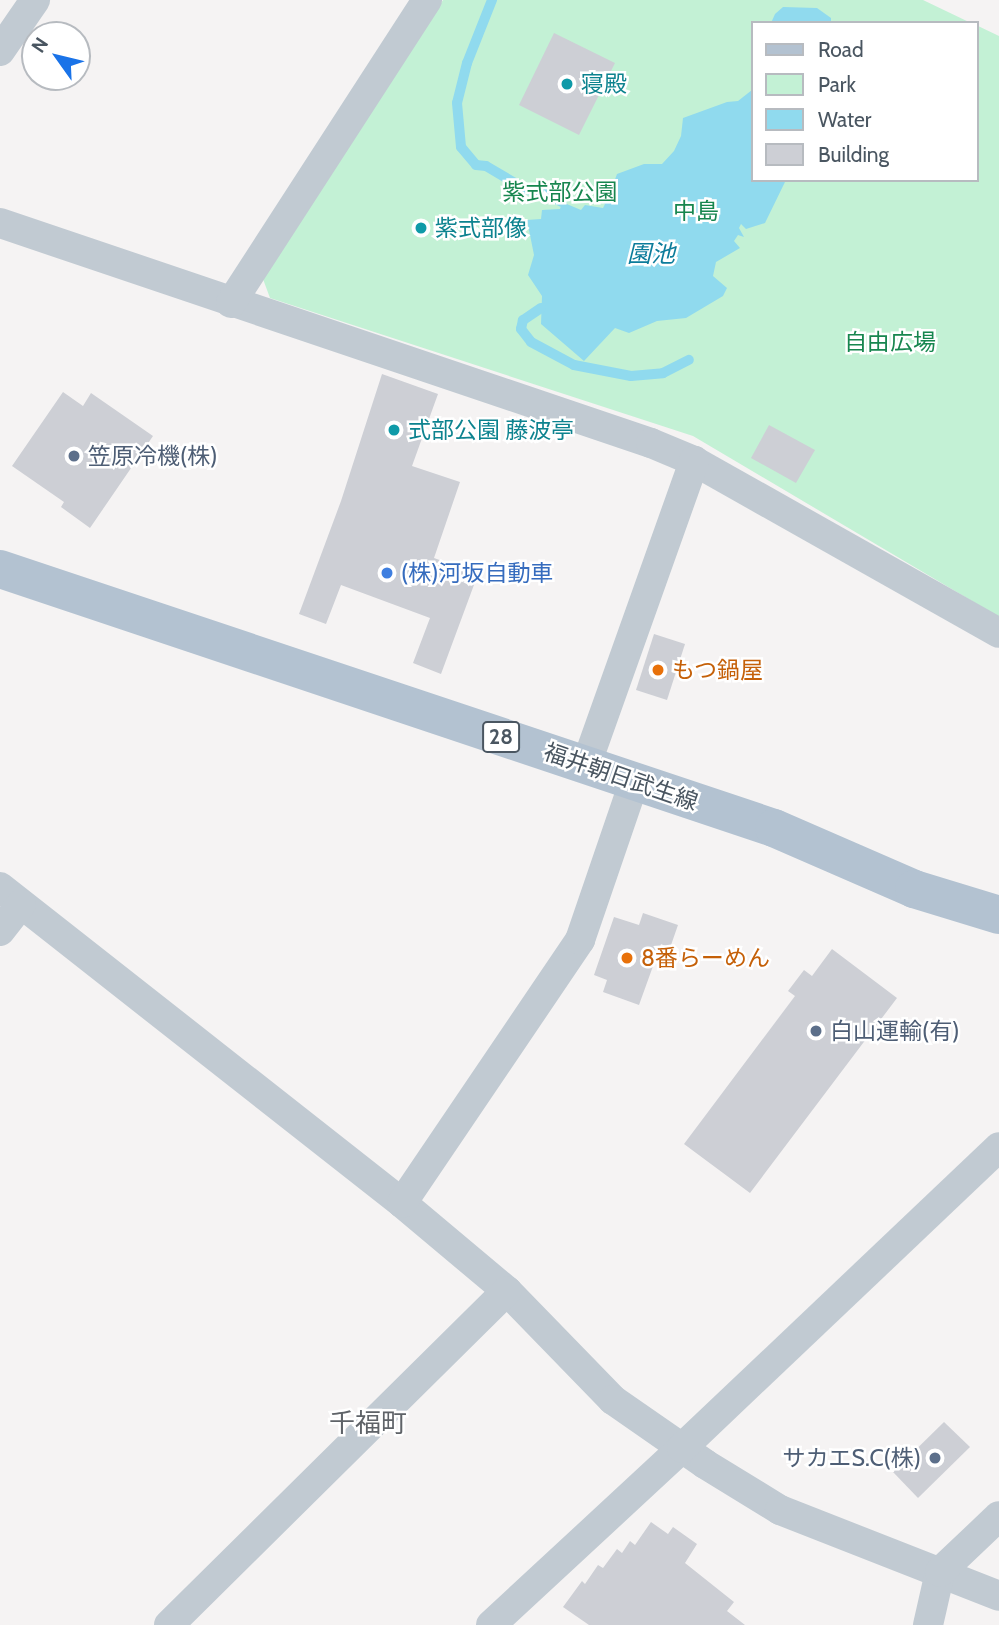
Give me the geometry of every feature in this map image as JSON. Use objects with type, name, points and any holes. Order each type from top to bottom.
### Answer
[{"type":"main road","name":"福井朝日武生線","points":[[0,569],[774,828],[914,888],[999,915]]},
{"type":"street","points":[[0,51],[35,0]]},
{"type":"street","points":[[231,303],[427,0]]},
{"type":"street","points":[[0,223],[651,443],[694,461],[999,633]]},
{"type":"street","points":[[586,765],[694,461]]},
{"type":"street","points":[[402,1203],[580,940],[634,782]]},
{"type":"street","points":[[0,931],[10,895],[402,1203],[507,1291],[613,1400],[682,1448],[780,1510],[999,1596]]},
{"type":"street","points":[[491,1625],[999,1147]]},
{"type":"street","points":[[169,1625],[507,1291]]},
{"type":"street","points":[[928,1625],[940,1572],[999,1516]]},
{"type":"green space","name":"紫式部公園","points":[[443,0],[923,0],[967,21],[750,21],[750,182],[978,182],[978,26],[999,36],[999,617],[693,436],[270,298],[263,279]]},
{"type":"water","points":[[783,7],[817,8],[831,18],[831,21],[772,21]]},
{"type":"water","name":"園池","points":[[750,92],[750,182],[785,182],[765,223],[746,229],[741,224],[739,228],[744,237],[738,235],[734,241],[740,248],[716,262],[713,276],[727,288],[723,296],[686,318],[657,321],[629,333],[615,328],[584,361],[541,324],[542,296],[528,275],[534,255],[527,220],[541,219],[542,210],[560,209],[562,202],[581,210],[585,205],[603,208],[605,204],[600,201],[613,185],[617,174],[644,164],[662,164],[674,151],[681,136],[683,118],[727,102],[738,101]]},
{"type":"building","name":"寝殿","points":[[554,33],[615,63],[579,135],[519,105]]},
{"type":"building","points":[[382,374],[438,394],[412,466],[460,482],[434,558],[478,574],[441,674],[413,663],[430,618],[341,585],[326,624],[299,614],[341,501]]},
{"type":"building","points":[[63,392],[83,406],[91,393],[153,436],[90,528],[61,507],[64,502],[12,466]]},
{"type":"building","points":[[769,425],[815,450],[796,483],[751,458]]},
{"type":"building","points":[[654,634],[685,644],[667,700],[636,690]]},
{"type":"building","points":[[643,913],[678,925],[670,948],[661,944],[639,1005],[603,992],[607,980],[594,975],[614,917],[639,925]]},
{"type":"building","points":[[832,949],[897,998],[750,1193],[684,1144],[795,996],[788,991],[804,970],[812,976]]},
{"type":"building","points":[[944,1422],[970,1447],[918,1498],[893,1472]]},
{"type":"building","points":[[651,1522],[668,1534],[673,1527],[697,1544],[685,1563],[734,1602],[727,1611],[745,1625],[589,1625],[563,1607],[582,1581],[585,1584],[598,1565],[603,1568],[617,1549],[622,1553],[630,1541],[635,1545]]},
{"type":"waterway","points":[[492,0],[467,63],[457,103],[461,147],[476,165],[486,166],[525,189],[543,192],[562,202]]},
{"type":"waterway","points":[[541,308],[523,320],[521,329],[531,342],[574,365],[631,376],[663,373],[689,360]]},
{"type":"place","name":"寝殿","points":[[567,84]]},
{"type":"place","name":"紫式部像","points":[[421,228]]},
{"type":"place","name":"式部公園 藤波亭","points":[[394,430]]},
{"type":"place","name":"笠原冷機(株)","points":[[74,456]]},
{"type":"place","name":"(株)河坂自動車","points":[[387,573]]},
{"type":"place","name":"もつ鍋屋","points":[[658,670]]},
{"type":"place","name":"8番らーめん","points":[[627,958]]},
{"type":"place","name":"白山運輸(有)","points":[[816,1031]]},
{"type":"place","name":"サカエS.C(株)","points":[[935,1458]]},
{"type":"district","name":"千福町","points":[[368,1424]]},
{"type":"park label","name":"中島","points":[[696,211]]},
{"type":"park label","name":"自由広場","points":[[890,342]]}]
